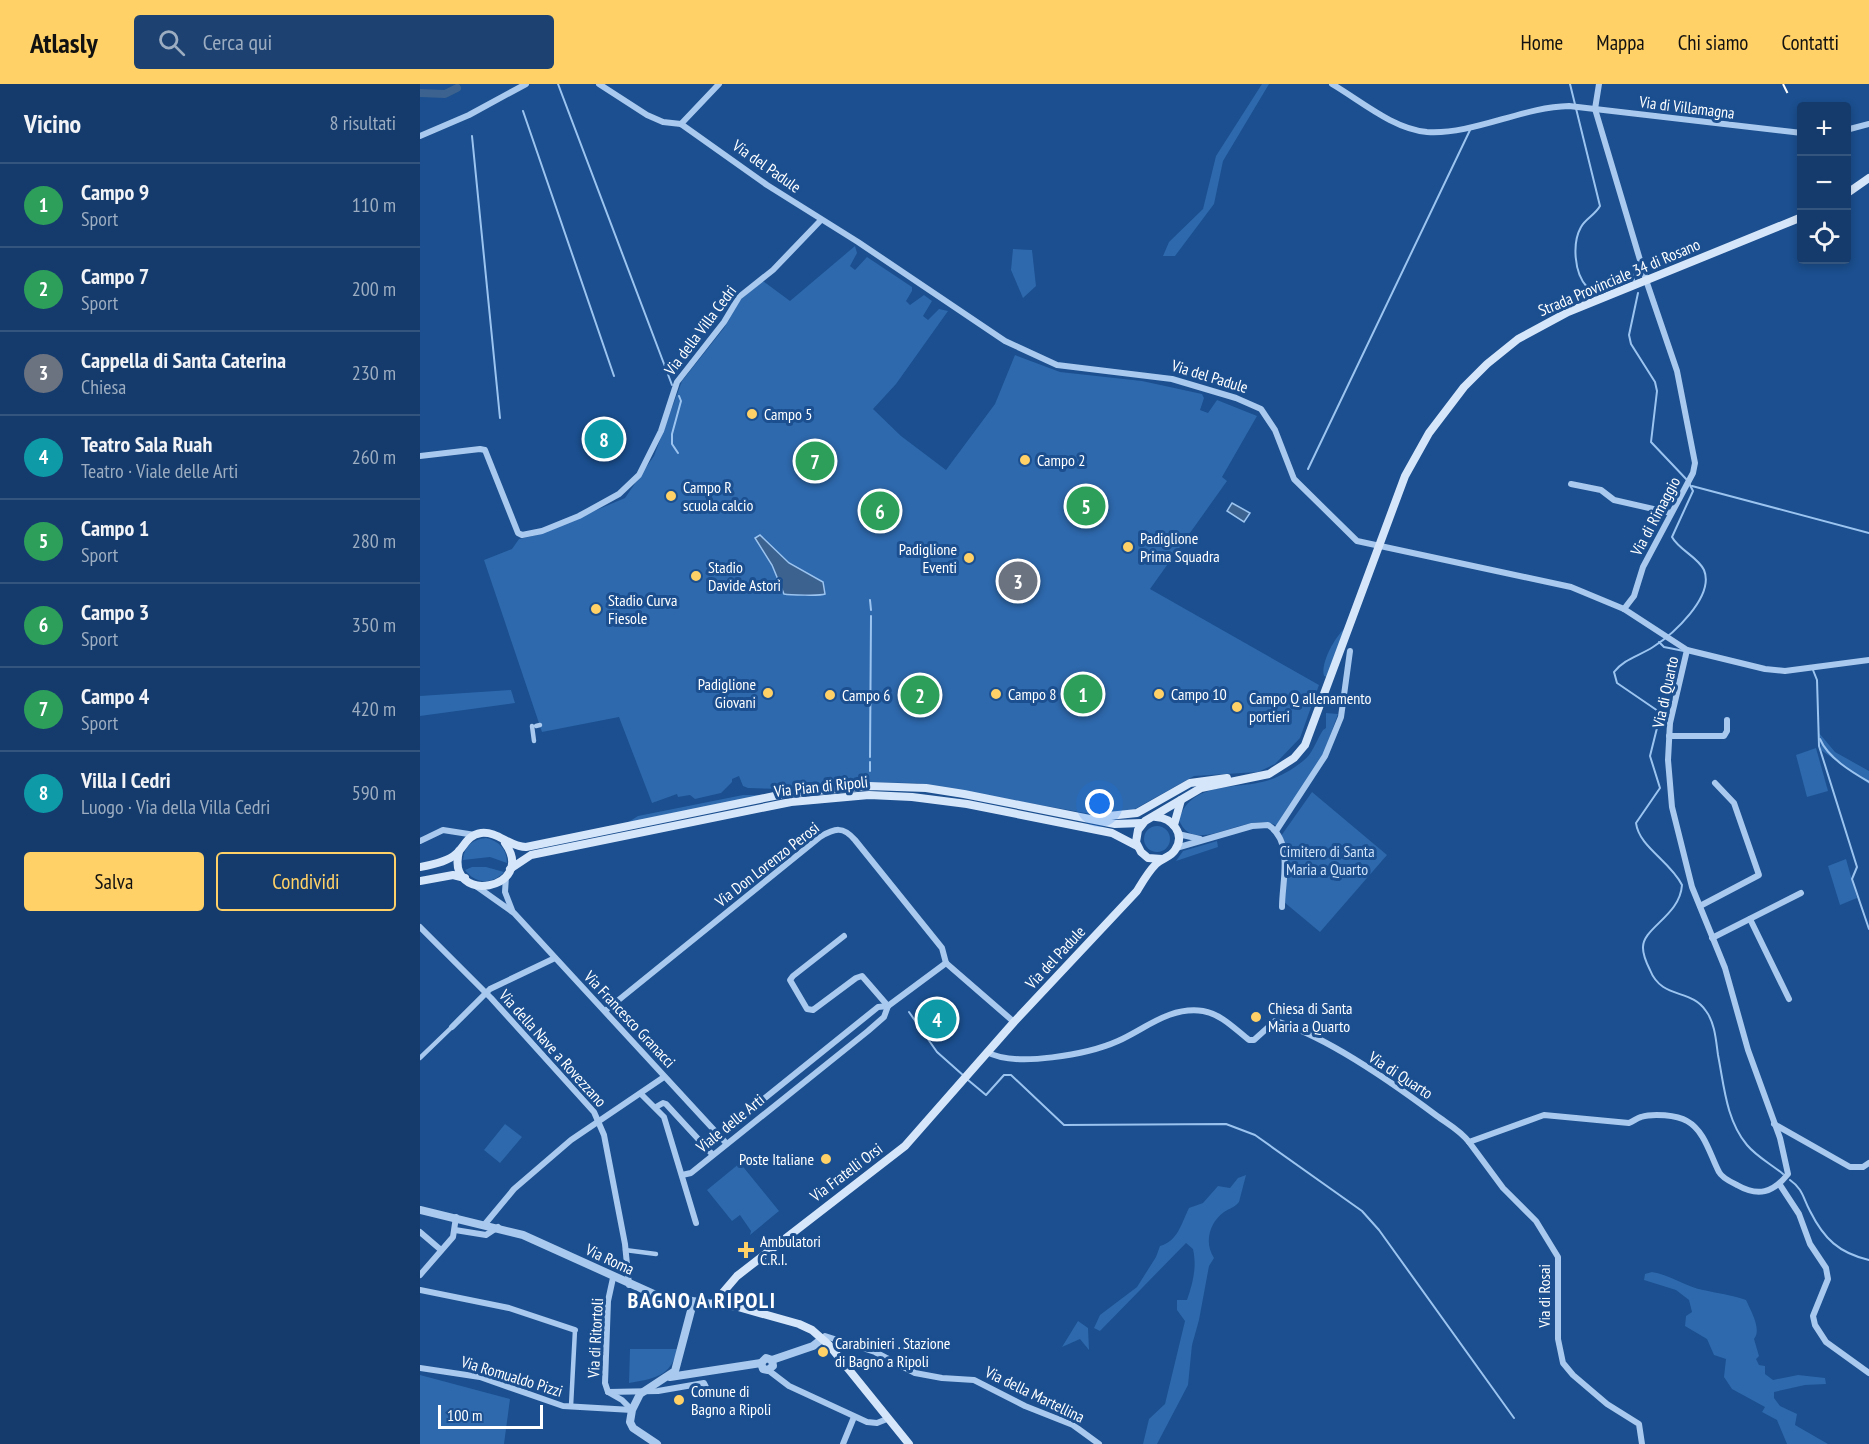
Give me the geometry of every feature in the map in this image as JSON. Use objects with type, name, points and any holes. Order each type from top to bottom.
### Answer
[{"type":"main road","points":[[1851,191],[1869,178]]},
{"type":"main road","name":"Strada Provinciale 34 di Rosano","points":[[1378,546],[1405,476],[1422,445],[1455,398],[1480,370],[1513,343],[1538,327],[1797,219]]},
{"type":"main road","points":[[1162,859],[1145,856],[1137,846],[1136,834],[1142,823],[1156,817],[1201,788],[1275,771],[1294,758],[1305,745],[1378,546]]},
{"type":"main road","name":"Via Pian di Ripoli","points":[[1085,818],[1120,817],[1137,813],[1183,786],[1198,781],[1215,778],[1239,780]]},
{"type":"main road","name":"Via Pian di Ripoli","points":[[476,835],[491,834],[505,842],[526,847],[784,794],[869,786],[947,791],[1115,824],[1142,823]]},
{"type":"main road","name":"Via Pian di Ripoli","points":[[420,881],[453,875],[492,886],[531,855],[777,804],[850,796],[912,796],[954,801],[1112,833],[1137,846]]},
{"type":"main road","points":[[1174,825],[1181,799]]},
{"type":"main road","points":[[1156,817],[1166,819],[1174,825],[1178,834],[1176,848]]},
{"type":"main road","points":[[469,881],[458,866],[460,850],[466,840],[476,835]]},
{"type":"main road","points":[[505,842],[510,853],[508,873]]},
{"type":"main road","name":"Via del Padule","points":[[987,1052],[1137,891],[1143,880],[1162,859],[1176,848]]},
{"type":"main road","points":[[420,867],[441,862],[460,850]]},
{"type":"main road","points":[[1143,880],[1145,856]]},
{"type":"main road","name":"Via Fratelli Orsi","points":[[713,1304],[737,1276],[905,1146],[987,1052]]},
{"type":"main road","name":"Via Roma","points":[[713,1304],[738,1307],[799,1324],[822,1339],[909,1444]]},
{"type":"street","points":[[420,136],[469,115],[526,84]]},
{"type":"street","points":[[599,84],[647,115],[681,124],[719,84]]},
{"type":"street","name":"Via di Villamagna","points":[[1332,84],[1389,119],[1428,132],[1462,128],[1553,106],[1569,106],[1797,132]]},
{"type":"street","name":"Via di Rimaggio","points":[[1599,84],[1595,109],[1644,281],[1685,405],[1694,449],[1693,473],[1643,567],[1634,596],[1624,609]]},
{"type":"street","name":"Via del Padule","points":[[681,124],[821,220],[1005,341],[1049,362],[1073,368],[1172,379],[1236,398],[1261,409],[1275,430],[1298,483],[1353,539],[1378,546]]},
{"type":"street","points":[[1851,129],[1869,124]]},
{"type":"street","name":"Via della Villa Cedri","points":[[420,456],[485,450],[518,533],[522,535],[542,531],[610,500],[639,475],[658,437],[677,382],[724,322],[739,297],[773,270],[821,220]]},
{"type":"street","points":[[1571,484],[1601,490],[1614,500],[1671,513]]},
{"type":"street","points":[[1378,546],[1571,587],[1624,609],[1687,650],[1785,671],[1869,660]]},
{"type":"street","name":"Via di Quarto","points":[[1687,650],[1684,671],[1673,706],[1669,736],[1668,760],[1672,807],[1692,887],[1725,968],[1739,1022],[1769,1104],[1788,1171],[1780,1185]]},
{"type":"street","points":[[1282,907],[1284,851],[1276,833],[1325,756],[1343,707],[1350,651]]},
{"type":"street","points":[[1669,736],[1724,736],[1727,731],[1727,720]]},
{"type":"street","points":[[534,741],[536,726]]},
{"type":"street","points":[[1700,906],[1759,875],[1734,803],[1715,783]]},
{"type":"street","name":"Via del Padule","points":[[1176,848],[1264,824],[1276,833]]},
{"type":"street","name":"Via Don Lorenzo Perosi","points":[[605,1011],[820,837],[835,829],[847,831],[855,840],[942,948],[946,963]]},
{"type":"street","points":[[420,841],[443,830],[476,835]]},
{"type":"street","points":[[454,831],[460,839],[460,850]]},
{"type":"street","name":"Via del Padule","points":[[1178,834],[1192,839],[1212,837]]},
{"type":"street","name":"Via Francesco Granacci","points":[[508,873],[505,892],[514,913]]},
{"type":"street","name":"Via Francesco Granacci","points":[[469,881],[514,913],[726,1143]]},
{"type":"street","points":[[1712,938],[1800,893]]},
{"type":"street","points":[[1750,919],[1789,999]]},
{"type":"street","name":"Via della Nave a Rovezzano","points":[[420,927],[486,993],[599,1121],[604,1135],[626,1250],[629,1285]]},
{"type":"street","points":[[844,936],[792,976],[790,980],[792,987],[807,1009],[813,1010],[862,976],[888,1006]]},
{"type":"street","points":[[420,1058],[486,993],[504,981],[555,958]]},
{"type":"street","points":[[946,963],[1014,1022]]},
{"type":"street","name":"Viale delle Arti","points":[[719,1135],[788,1082],[878,1007],[888,1006],[946,963]]},
{"type":"street","name":"Viale delle Arti","points":[[682,1175],[691,1173],[884,1017],[888,1006]]},
{"type":"street","name":"Via di Quarto","points":[[987,1052],[1001,1059],[1040,1058],[1096,1048],[1116,1042],[1161,1017],[1181,1011],[1203,1011],[1214,1014],[1249,1040],[1254,1040],[1275,1021],[1308,1033],[1355,1061],[1416,1100],[1469,1142]]},
{"type":"street","points":[[485,1224],[519,1184],[587,1127],[664,1077]]},
{"type":"street","points":[[788,1082],[794,1088]]},
{"type":"street","points":[[641,1094],[664,1117],[696,1223]]},
{"type":"street","points":[[656,1107],[663,1102],[666,1104],[712,1154]]},
{"type":"street","points":[[1469,1142],[1544,1115],[1629,1122],[1640,1117],[1656,1115],[1686,1120],[1707,1146],[1719,1174],[1747,1191],[1765,1193],[1780,1185],[1799,1214],[1810,1244],[1826,1268],[1828,1279],[1813,1316],[1815,1325],[1826,1342],[1869,1373]]},
{"type":"street","points":[[1773,1123],[1850,1167],[1863,1167],[1869,1163]]},
{"type":"street","name":"Via di Rosai","points":[[1469,1142],[1503,1188],[1536,1221],[1558,1257],[1558,1339],[1563,1363],[1573,1375],[1607,1404],[1639,1424],[1642,1444]]},
{"type":"street","name":"Via Roma","points":[[420,1210],[498,1227],[535,1240],[613,1278],[666,1299],[713,1304]]},
{"type":"street","points":[[420,1275],[453,1237],[456,1217]]},
{"type":"street","points":[[454,1230],[486,1235],[498,1227]]},
{"type":"street","points":[[420,1232],[441,1250]]},
{"type":"street","points":[[626,1250],[656,1254]]},
{"type":"street","name":"Via di Ritortoli","points":[[613,1278],[608,1301],[605,1383],[608,1392],[622,1400],[632,1410]]},
{"type":"street","points":[[420,1290],[509,1308],[575,1330],[571,1406]]},
{"type":"street","points":[[670,1377],[681,1358],[693,1303]]},
{"type":"street","name":"Via della Martellina","points":[[822,1339],[825,1336],[843,1340],[875,1352],[915,1373],[974,1380],[1025,1406],[1073,1425],[1099,1444]]},
{"type":"street","points":[[657,1444],[633,1428],[630,1422],[635,1400],[644,1391],[670,1377],[761,1363],[766,1358],[772,1360],[813,1346],[822,1339]]},
{"type":"street","points":[[768,1370],[773,1366],[772,1360]]},
{"type":"street","points":[[761,1363],[763,1369],[768,1370],[789,1386],[854,1417],[871,1424],[887,1419]]},
{"type":"street","name":"Via Romualdo Pizzi","points":[[420,1368],[480,1377],[548,1402],[571,1406],[632,1410]]},
{"type":"street","points":[[608,1392],[644,1391],[704,1383],[706,1387]]},
{"type":"street","points":[[843,1444],[854,1417]]},
{"type":"green space","points":[[1262,84],[1269,84],[1223,161],[1214,204],[1175,256],[1163,256],[1169,242],[1203,209],[1216,156]]},
{"type":"green space","points":[[855,246],[857,253],[850,266],[855,270],[867,257],[912,287],[906,301],[910,305],[924,295],[932,301],[923,316],[928,320],[939,309],[948,311],[896,384],[873,409],[901,436],[946,470],[995,404],[1015,355],[1060,372],[1142,381],[1202,394],[1204,398],[1200,410],[1208,413],[1217,400],[1257,416],[1222,477],[1227,481],[1150,589],[1319,685],[1300,738],[1275,764],[1258,772],[1194,776],[1133,810],[1091,814],[917,783],[849,782],[785,789],[748,788],[743,786],[739,776],[732,779],[732,782],[721,793],[695,799],[690,795],[678,797],[677,794],[652,803],[619,717],[542,732],[484,560],[512,549],[519,539],[537,535],[625,498],[654,456],[682,381],[724,328],[741,299],[763,281],[790,301]]},
{"type":"green space","points":[[1013,249],[1032,250],[1036,286],[1023,298],[1011,270]]},
{"type":"green space","points":[[1345,628],[1327,677],[1324,676],[1324,664],[1329,650]]},
{"type":"green space","points":[[511,690],[515,703],[420,716],[420,696]]},
{"type":"green space","points":[[1326,713],[1338,714],[1323,755],[1277,826],[1265,822],[1251,823],[1209,835],[1196,835],[1186,831],[1179,820],[1184,808],[1192,799],[1225,787],[1267,781],[1299,764],[1312,751],[1326,728]]},
{"type":"green space","points":[[1819,733],[1835,752],[1869,771],[1869,784],[1821,750]]},
{"type":"green space","points":[[1816,748],[1828,791],[1807,797],[1796,755]]},
{"type":"green space","name":"Cimitero di Santa Maria a Quarto","points":[[1312,792],[1387,855],[1320,932],[1284,902],[1281,836]]},
{"type":"green space","points":[[743,795],[763,795],[627,823],[638,816]]},
{"type":"green space","points":[[1157,826],[1166,830],[1170,839],[1166,848],[1157,852],[1148,848],[1144,839],[1148,830]]},
{"type":"green space","points":[[486,838],[501,846],[506,854],[507,863],[490,857],[463,860],[470,844]]},
{"type":"green space","points":[[1217,841],[1218,847],[1176,861],[1183,851]]},
{"type":"green space","points":[[1846,859],[1857,898],[1840,905],[1828,866]]},
{"type":"green space","points":[[472,867],[486,867],[504,872],[494,879],[484,881],[474,878],[465,870]]},
{"type":"green space","points":[[505,1124],[522,1137],[500,1163],[484,1150]]},
{"type":"green space","points":[[740,1163],[779,1211],[750,1235],[751,1231],[740,1215],[732,1221],[707,1190]]},
{"type":"green space","points":[[1246,1175],[1239,1202],[1219,1217],[1210,1234],[1209,1246],[1214,1258],[1209,1266],[1192,1345],[1188,1385],[1157,1444],[1143,1444],[1149,1419],[1165,1404],[1185,1321],[1177,1310],[1177,1300],[1187,1300],[1193,1281],[1193,1249],[1186,1243],[1100,1331],[1094,1328],[1100,1315],[1137,1287],[1156,1257],[1160,1246],[1175,1236],[1189,1208],[1203,1203],[1218,1186],[1230,1188],[1238,1178]]},
{"type":"green space","points":[[1652,1272],[1697,1288],[1746,1300],[1757,1331],[1754,1339],[1759,1356],[1756,1359],[1759,1365],[1765,1366],[1765,1374],[1773,1380],[1798,1375],[1825,1378],[1826,1384],[1805,1385],[1774,1392],[1774,1398],[1780,1406],[1797,1414],[1795,1425],[1828,1444],[1787,1444],[1777,1420],[1762,1412],[1765,1407],[1732,1389],[1724,1377],[1726,1359],[1714,1355],[1707,1339],[1685,1326],[1686,1316],[1692,1312],[1689,1300],[1676,1290],[1644,1280],[1645,1274]]},
{"type":"green space","points":[[1078,1321],[1088,1328],[1089,1350],[1080,1339],[1062,1347]]},
{"type":"green space","points":[[630,1349],[677,1349],[671,1366],[666,1371],[653,1378],[629,1383]]},
{"type":"green space","points":[[420,1375],[510,1399],[504,1444],[420,1444]]},
{"type":"shaded area","points":[[1232,503],[1250,513],[1244,522],[1227,511]]},
{"type":"shaded area","points":[[760,535],[789,563],[823,582],[825,594],[784,594],[772,565],[755,538]]},
{"type":"waterway","points":[[558,84],[672,385]]},
{"type":"waterway","points":[[1570,84],[1600,206],[1583,224],[1578,234],[1576,258],[1579,274],[1587,287],[1599,285],[1615,275],[1626,272],[1632,273],[1634,280]]},
{"type":"waterway","points":[[420,93],[445,94],[457,88]]},
{"type":"waterway","points":[[523,111],[614,376]]},
{"type":"waterway","points":[[1308,469],[1471,128]]},
{"type":"waterway","points":[[472,136],[500,418]]},
{"type":"waterway","points":[[1638,293],[1629,335],[1631,344],[1655,382],[1657,391],[1651,442],[1688,481],[1693,491],[1672,537],[1701,565],[1706,581],[1698,603],[1671,634],[1627,661],[1614,672],[1617,683],[1658,711],[1659,720],[1650,756],[1660,788],[1636,823],[1643,839],[1677,876],[1682,885],[1675,905],[1648,934],[1644,941],[1643,951],[1650,970],[1662,986],[1693,999],[1706,1011],[1715,1032],[1727,1102],[1734,1125],[1747,1145],[1783,1174]]},
{"type":"waterway","points":[[678,453],[672,444],[672,434],[681,401],[679,396]]},
{"type":"waterway","points":[[1692,486],[1869,533]]},
{"type":"waterway","points":[[870,600],[871,610]]},
{"type":"waterway","points":[[870,757],[871,616]]},
{"type":"waterway","points":[[1659,642],[1664,647],[1684,651]]},
{"type":"waterway","points":[[1813,670],[1817,680],[1819,746],[1857,867],[1852,879],[1869,929]]},
{"type":"waterway","points":[[1820,739],[1835,758],[1869,782]]},
{"type":"waterway","points":[[870,762],[870,771]]},
{"type":"waterway","points":[[909,1012],[937,1052],[964,1076]]},
{"type":"waterway","points":[[968,1080],[986,1095],[1004,1075],[1011,1075],[1064,1125],[1226,1124],[1255,1135],[1362,1211],[1379,1230],[1514,1418]]},
{"type":"waterway","points":[[1790,1180],[1800,1190],[1815,1221],[1827,1237],[1841,1249],[1869,1260]]},
{"type":"railway","points":[[1783,84],[1788,94]]},
{"type":"place","name":"Campo 5","points":[[752,414]]},
{"type":"place","name":"Villa I Cedri","points":[[604,439]]},
{"type":"place","name":"Campo 2","points":[[1025,460]]},
{"type":"place","name":"Campo 4","points":[[815,461]]},
{"type":"place","name":"Campo R scuola calcio","points":[[671,496]]},
{"type":"place","name":"Campo 1","points":[[1086,506]]},
{"type":"place","name":"Campo 3","points":[[880,511]]},
{"type":"place","name":"Padiglione Prima Squadra","points":[[1128,547]]},
{"type":"place","name":"Padiglione Eventi","points":[[969,558]]},
{"type":"place","name":"Stadio Davide Astori","points":[[696,576]]},
{"type":"place","name":"Cappella di Santa Caterina","points":[[1018,581]]},
{"type":"place","name":"Stadio Curva Fiesole","points":[[596,609]]},
{"type":"place","name":"Padiglione Giovani","points":[[768,693]]},
{"type":"place","name":"Campo 8","points":[[996,694]]},
{"type":"place","name":"Campo 9","points":[[1083,694]]},
{"type":"place","name":"Campo 10","points":[[1159,694]]},
{"type":"place","name":"Campo 6","points":[[830,695]]},
{"type":"place","name":"Campo 7","points":[[920,695]]},
{"type":"place","name":"Campo Q allenamento portieri","points":[[1237,707]]},
{"type":"place","name":"Chiesa di Santa Maria a Quarto","points":[[1256,1017]]},
{"type":"place","name":"Teatro Sala Ruah","points":[[937,1019]]},
{"type":"place","name":"Poste Italiane","points":[[826,1159]]},
{"type":"place","name":"Ambulatori C.R.I.","points":[[746,1250]]},
{"type":"place","name":"Carabinieri . Stazione di Bagno a Ripoli","points":[[823,1352]]},
{"type":"place","name":"Comune di Bagno a Ripoli","points":[[679,1400]]},
{"type":"district","name":"BAGNO A RIPOLI","points":[[702,1300]]}]
